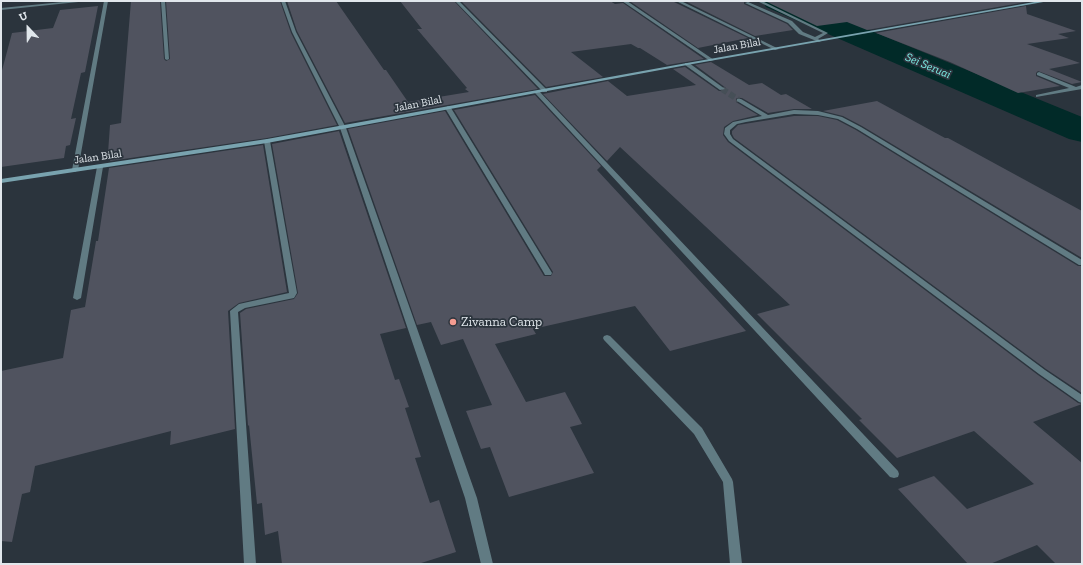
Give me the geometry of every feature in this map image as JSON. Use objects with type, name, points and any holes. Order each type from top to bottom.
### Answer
[{"type":"main road","name":"Jalan Bilal","points":[[1,181],[100,167],[343,128],[687,64],[777,49],[818,40],[837,38],[1047,1]]},
{"type":"street","points":[[1,9],[86,1]]},
{"type":"street","points":[[75,170],[106,1]]},
{"type":"street","points":[[163,1],[167,59]]},
{"type":"street","points":[[283,1],[294,32],[343,128],[471,498],[487,564]]},
{"type":"street","points":[[456,1],[541,91],[894,474]]},
{"type":"street","points":[[624,1],[712,60]]},
{"type":"street","points":[[678,1],[777,49]]},
{"type":"street","points":[[747,3],[790,22],[801,33],[818,40],[826,33],[759,1]]},
{"type":"street","points":[[687,64],[722,89]]},
{"type":"street","points":[[1039,74],[1075,88]]},
{"type":"street","points":[[1038,96],[1082,87]]},
{"type":"street","points":[[739,100],[766,116]]},
{"type":"street","points":[[448,108],[548,273]]},
{"type":"street","points":[[1082,263],[840,118],[807,112],[794,112],[766,116],[736,123],[727,129],[727,134],[731,140],[748,153],[1082,400]]},
{"type":"street","points":[[250,564],[234,311],[242,306],[291,296],[293,293],[267,141]]},
{"type":"street","points":[[77,298],[100,167]]},
{"type":"street","points":[[607,338],[698,431],[728,482],[736,564]]},
{"type":"building","points":[[131,1],[160,1],[164,59],[166,61],[170,59],[166,1],[280,1],[291,33],[337,125],[267,138],[110,161],[112,153],[108,153],[110,125],[121,123]]},
{"type":"building","points":[[287,1],[336,1],[408,102],[469,92],[417,29],[422,29],[400,1],[454,1],[538,89],[345,123],[297,31]]},
{"type":"building","points":[[461,1],[610,1],[615,4],[623,3],[704,59],[667,65],[631,44],[571,52],[603,77],[546,87]]},
{"type":"building","points":[[672,1],[748,38],[698,48],[631,2]]},
{"type":"building","points":[[746,1],[744,4],[787,24],[793,30],[755,36],[687,2]]},
{"type":"building","points":[[765,1],[1026,2],[867,30],[847,22],[817,26]]},
{"type":"building","points":[[98,6],[85,72],[81,73],[71,119],[76,118],[70,145],[66,146],[64,158],[1,167],[1,74],[12,33],[53,28],[60,10]]},
{"type":"building","points":[[1026,6],[1027,14],[1076,31],[1058,34],[1069,38],[1027,44],[1080,63],[1049,69],[1082,82],[1072,84],[1038,71],[1036,76],[1060,86],[1018,93],[950,62],[876,33]]},
{"type":"building","points":[[711,62],[749,85],[762,83],[781,95],[786,94],[812,109],[794,109],[768,113],[742,98],[737,98],[736,102],[758,115],[733,121],[724,127],[723,135],[728,142],[1038,375],[1078,403],[1082,404],[1033,422],[1082,463],[1082,564],[1056,564],[1037,545],[990,564],[968,564],[898,489],[934,476],[967,509],[1034,484],[974,431],[897,458],[859,420],[862,419],[757,314],[790,305],[620,147],[607,161],[543,94],[608,81],[627,96],[696,85],[673,69],[685,67],[719,91],[725,90],[726,88],[695,65]]},
{"type":"building","points":[[535,95],[601,166],[597,170],[746,331],[670,351],[635,306],[533,329],[536,334],[495,344],[526,402],[565,392],[582,424],[570,427],[594,473],[509,497],[490,447],[481,449],[466,411],[492,405],[463,339],[441,345],[431,322],[417,325],[348,129],[445,111],[544,276],[551,276],[553,272],[454,110]]},
{"type":"building","points":[[877,101],[1082,211],[1082,258],[862,126],[843,116],[823,111]]},
{"type":"building","points":[[794,116],[818,116],[837,120],[856,130],[1078,266],[1082,266],[1082,393],[1046,369],[734,138],[732,134],[732,131],[738,125]]},
{"type":"building","points":[[339,131],[406,328],[380,334],[395,380],[399,379],[409,407],[405,408],[421,457],[415,458],[430,503],[439,500],[456,552],[418,564],[282,564],[278,531],[265,535],[262,503],[257,504],[249,425],[248,426],[240,313],[246,309],[294,299],[298,293],[272,144]]},
{"type":"building","points":[[263,145],[287,292],[239,303],[228,311],[235,429],[170,445],[171,431],[35,466],[30,492],[22,494],[12,542],[1,541],[1,371],[63,358],[71,310],[85,307],[96,241],[98,241],[109,168]]},
{"type":"waterway","name":"Sei Seruai","points":[[775,1],[1082,131]]},
{"type":"tunnel","points":[[722,89],[739,100]]},
{"type":"place","name":"Zivanna Camp","points":[[453,322]]}]
